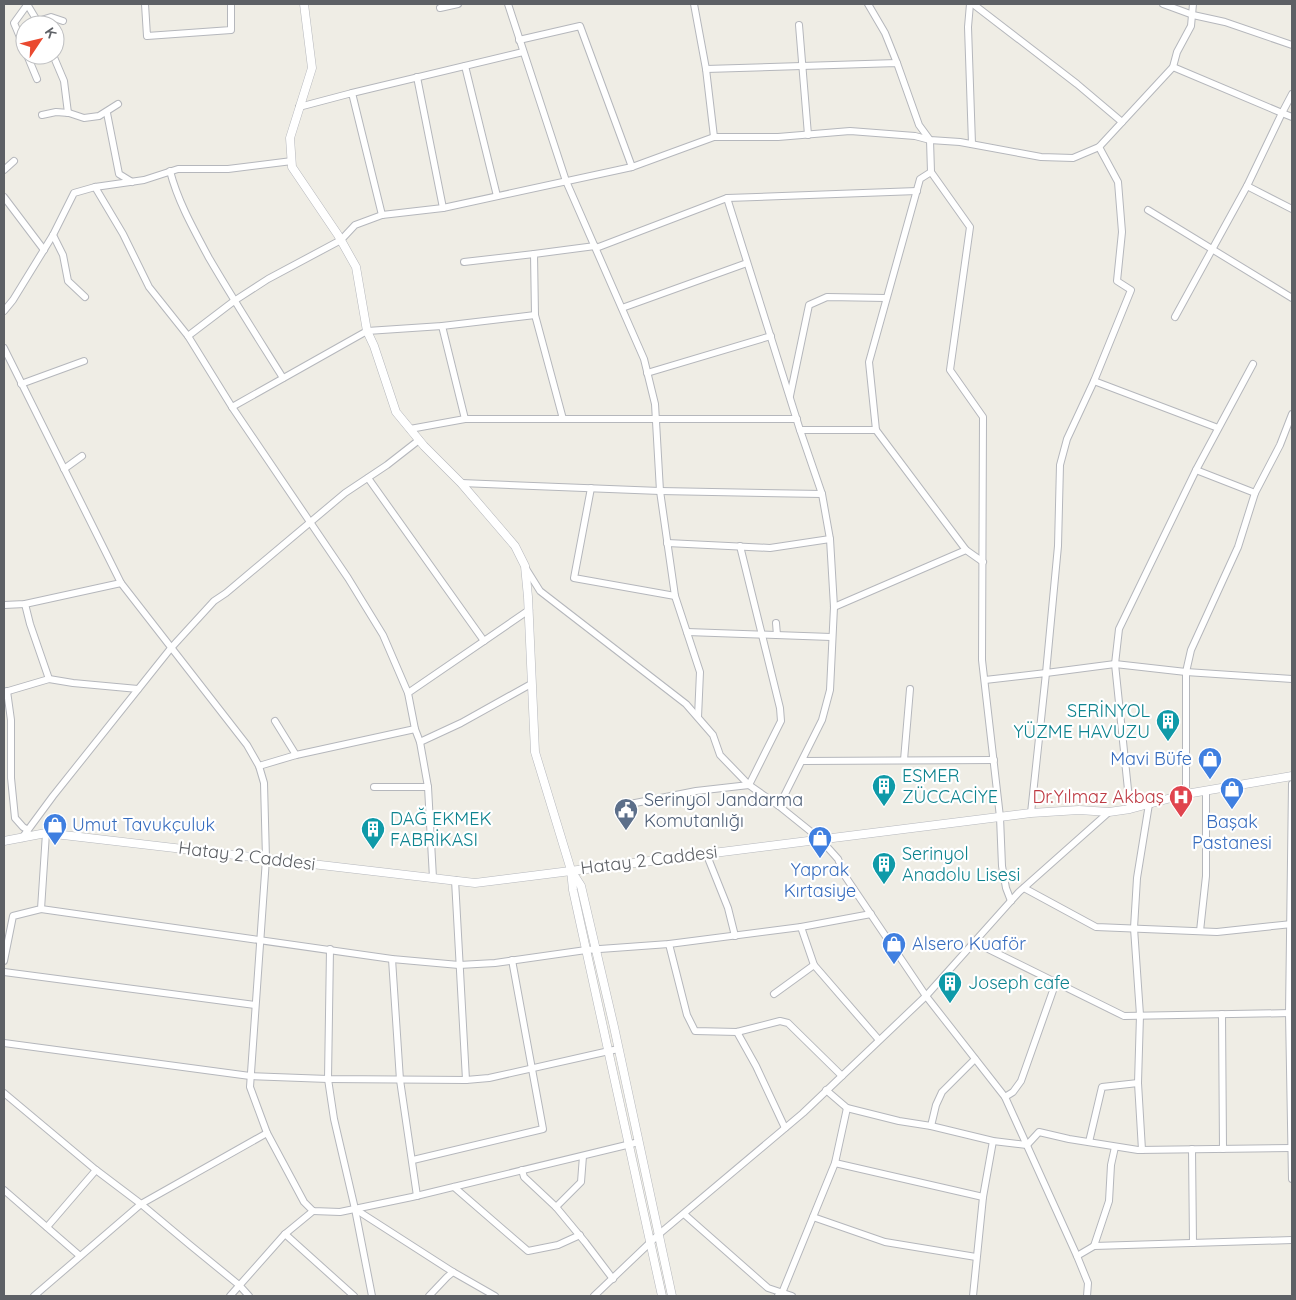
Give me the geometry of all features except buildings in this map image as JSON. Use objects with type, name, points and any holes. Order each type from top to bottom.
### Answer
[{"type":"street","points":[[19,15],[27,4],[34,15]]},
{"type":"street","points":[[145,4],[147,36],[232,30],[231,4]]},
{"type":"street","points":[[304,4],[312,68],[290,138],[292,167],[341,240],[356,267],[367,331],[374,346],[396,412],[515,546],[540,591],[686,704],[713,735],[720,755],[749,785],[820,838],[838,859],[845,876],[926,996],[1005,1097],[1077,1256],[1088,1283],[1087,1296]]},
{"type":"street","points":[[440,8],[458,4]]},
{"type":"street","points":[[508,4],[566,181],[644,359],[655,404],[660,491],[675,596],[700,672],[698,717]]},
{"type":"street","points":[[694,4],[706,69],[714,137]]},
{"type":"street","points":[[972,144],[968,27],[971,4],[1077,84],[1122,122]]},
{"type":"street","points":[[1164,4],[1193,15],[1226,22],[1292,45]]},
{"type":"street","points":[[188,336],[234,301],[268,279],[341,240],[355,225],[382,215],[443,208],[632,167],[714,137],[778,137],[850,132],[915,136],[1041,157],[1073,158],[1099,147],[1173,67],[1177,52],[1191,26],[1193,4]]},
{"type":"street","points":[[871,5],[885,33],[919,125],[930,140],[931,172],[970,228],[950,370],[983,417],[982,660],[1000,817],[1002,866],[1006,888],[1011,901]]},
{"type":"street","points":[[799,25],[808,135]]},
{"type":"street","points":[[519,40],[580,26],[632,167]]},
{"type":"street","points":[[299,106],[523,52]]},
{"type":"street","points":[[706,69],[897,63]]},
{"type":"street","points":[[31,65],[37,79]]},
{"type":"street","points":[[57,65],[64,81],[68,113]]},
{"type":"street","points":[[465,66],[497,196]]},
{"type":"street","points":[[1173,67],[1292,117]]},
{"type":"street","points":[[417,77],[443,208]]},
{"type":"street","points":[[352,93],[382,215]]},
{"type":"street","points":[[1175,317],[1247,186],[1292,94]]},
{"type":"street","points":[[42,115],[56,112],[68,113],[84,118],[99,116],[118,104]]},
{"type":"street","points":[[106,112],[120,174],[132,182]]},
{"type":"street","points":[[1031,813],[1058,546],[1060,465],[1067,439],[1094,381],[1132,290],[1117,281],[1122,232],[1118,182],[1099,147]]},
{"type":"street","points":[[4,170],[14,161]]},
{"type":"street","points":[[4,311],[13,300],[53,235],[74,193],[95,187],[132,182],[178,169],[228,169],[292,162]]},
{"type":"street","points":[[170,171],[176,193],[198,238],[234,301],[283,378]]},
{"type":"street","points":[[931,172],[920,180],[869,362],[876,430],[966,550],[983,562]]},
{"type":"street","points":[[1247,186],[1292,209]]},
{"type":"street","points":[[95,187],[123,234],[149,287],[188,336],[232,407],[348,578],[383,635],[408,693],[415,729],[420,742],[428,787],[433,878]]},
{"type":"street","points":[[464,262],[595,247],[726,198],[917,191]]},
{"type":"street","points":[[4,197],[44,250]]},
{"type":"street","points":[[726,198],[822,494],[830,539],[834,607],[831,637],[830,690],[822,720],[779,806]]},
{"type":"street","points":[[1148,210],[1292,298]]},
{"type":"street","points":[[53,235],[63,256],[68,281],[85,297]]},
{"type":"street","points":[[534,254],[535,315],[563,418]]},
{"type":"street","points":[[622,308],[747,262]]},
{"type":"street","points":[[790,396],[809,305],[827,298],[886,298]]},
{"type":"street","points":[[232,407],[367,331],[442,326],[535,315]]},
{"type":"street","points":[[442,326],[465,419]]},
{"type":"street","points":[[647,373],[771,336]]},
{"type":"street","points":[[4,348],[121,583],[247,745],[259,766],[264,783],[266,859],[250,1087],[266,1133],[304,1202],[313,1211]]},
{"type":"street","points":[[22,384],[84,361]]},
{"type":"street","points":[[1130,809],[1115,664],[1118,629],[1196,470],[1253,364]]},
{"type":"street","points":[[1094,381],[1218,428]]},
{"type":"street","points":[[1186,794],[1186,672],[1191,650],[1238,547],[1255,493],[1280,445],[1292,414]]},
{"type":"street","points":[[410,429],[465,419],[797,419]]},
{"type":"street","points":[[800,430],[876,430]]},
{"type":"street","points":[[22,838],[171,648],[214,601],[345,493],[388,465],[419,440]]},
{"type":"street","points":[[64,468],[82,456]]},
{"type":"street","points":[[1196,470],[1255,493]]},
{"type":"street","points":[[368,478],[484,641]]},
{"type":"street","points":[[461,483],[660,491],[822,494]]},
{"type":"street","points":[[591,488],[574,578],[675,596]]},
{"type":"street","points":[[667,543],[770,548],[830,539]]},
{"type":"street","points":[[740,546],[780,708],[781,722],[749,785]]},
{"type":"street","points":[[834,607],[966,550]]},
{"type":"street","points":[[525,566],[529,610],[535,752],[571,870],[573,890],[662,1296]]},
{"type":"street","points":[[4,605],[25,604],[121,583]]},
{"type":"street","points":[[25,604],[49,679]]},
{"type":"street","points":[[408,693],[529,610]]},
{"type":"street","points":[[776,623],[777,635]]},
{"type":"street","points":[[687,632],[831,637]]},
{"type":"street","points":[[985,680],[1115,664],[1186,672],[1292,679]]},
{"type":"street","points":[[28,830],[15,818],[11,758],[11,720],[5,692],[49,679],[138,689]]},
{"type":"street","points":[[420,742],[461,723],[531,684]]},
{"type":"street","points":[[904,760],[910,689]]},
{"type":"street","points":[[276,721],[296,755]]},
{"type":"street","points":[[259,766],[296,755],[415,729]]},
{"type":"street","points":[[4,762],[11,758]]},
{"type":"street","points":[[803,761],[994,760]]},
{"type":"street","name":"Hatay 2 Caddesi","points":[[4,842],[46,833],[475,883],[820,838],[1031,813],[1079,810],[1109,812],[1130,809],[1186,794],[1292,776]]},
{"type":"street","points":[[1292,784],[1292,1179]]},
{"type":"street","points":[[620,806],[696,791],[749,785]]},
{"type":"street","points":[[374,787],[428,787]]},
{"type":"street","points":[[1200,931],[1206,876],[1206,791]]},
{"type":"street","points":[[1142,1150],[1138,1083],[1140,1015],[1134,928],[1137,878],[1149,804]]},
{"type":"street","points":[[594,1296],[658,1236],[842,1076],[926,996],[1024,888],[1109,812]]},
{"type":"street","points":[[41,909],[46,833]]},
{"type":"street","points":[[706,853],[728,908],[735,936]]},
{"type":"street","points":[[571,870],[580,886],[672,1296]]},
{"type":"street","points":[[455,880],[466,1080]]},
{"type":"street","points":[[1024,888],[1096,927],[1217,932],[1291,924]]},
{"type":"street","points":[[4,960],[13,916],[41,909],[392,959],[459,965],[586,950],[669,944],[800,928],[871,914]]},
{"type":"street","points":[[800,928],[814,965],[879,1040]]},
{"type":"street","points":[[974,942],[1124,1016],[1291,1013]]},
{"type":"street","points":[[669,944],[687,1015],[695,1030],[737,1032],[780,1021],[788,1023],[842,1076]]},
{"type":"street","points":[[330,949],[328,1079],[334,1119],[355,1209],[372,1296]]},
{"type":"street","points":[[392,959],[400,1080],[417,1196]]},
{"type":"street","points":[[413,1160],[543,1129],[512,960]]},
{"type":"street","points":[[774,994],[814,965]]},
{"type":"street","points":[[4,972],[255,1005]]},
{"type":"street","points":[[1005,1097],[1013,1092],[1020,1081],[1056,982]]},
{"type":"street","points":[[1222,1014],[1223,1149]]},
{"type":"street","points":[[737,1032],[756,1066],[784,1128]]},
{"type":"street","points":[[4,1043],[250,1076],[400,1080],[489,1078],[618,1049]]},
{"type":"street","points":[[931,1126],[936,1105],[942,1092],[975,1059]]},
{"type":"street","points":[[1089,1142],[1102,1087],[1138,1083]]},
{"type":"street","points":[[826,1090],[846,1108],[993,1141],[1027,1146]]},
{"type":"street","points":[[4,1093],[239,1285],[249,1296]]},
{"type":"street","points":[[780,1294],[835,1163],[846,1108]]},
{"type":"street","points":[[1027,1146],[1039,1132],[1115,1147],[1142,1150],[1292,1148]]},
{"type":"street","points":[[34,1296],[141,1204],[266,1133]]},
{"type":"street","points":[[973,1296],[983,1197],[993,1141]]},
{"type":"street","points":[[230,1296],[285,1234],[313,1211],[340,1212],[417,1196],[638,1142]]},
{"type":"street","points":[[1094,1246],[1110,1201],[1111,1165],[1115,1147]]},
{"type":"street","points":[[1192,1149],[1193,1243]]},
{"type":"street","points":[[556,1207],[581,1182],[583,1156]]},
{"type":"street","points":[[835,1163],[983,1197]]},
{"type":"street","points":[[47,1227],[96,1170]]},
{"type":"street","points":[[522,1170],[524,1176],[556,1207],[580,1235],[613,1279]]},
{"type":"street","points":[[454,1187],[528,1251],[558,1245],[580,1235]]},
{"type":"street","points":[[4,1190],[80,1256]]},
{"type":"street","points":[[355,1209],[453,1272],[496,1296]]},
{"type":"street","points":[[684,1214],[768,1288],[780,1294],[792,1296]]},
{"type":"street","points":[[813,1217],[885,1242],[976,1257]]},
{"type":"street","points":[[285,1234],[354,1296]]},
{"type":"street","points":[[1077,1256],[1094,1246],[1292,1240]]},
{"type":"street","points":[[429,1296],[453,1272]]},
{"type":"place","name":"SERİNYOL YÜZME HAVUZU","points":[[1168,742]]},
{"type":"place","name":"Mavi Büfe","points":[[1210,780]]},
{"type":"place","name":"ESMER ZÜCCACİYE","points":[[884,807]]},
{"type":"place","name":"Başak Pastanesi","points":[[1232,810]]},
{"type":"place","name":"Dr.Yılmaz Akbaş","points":[[1181,818]]},
{"type":"place","name":"Serinyol Jandarma Komutanlığı","points":[[626,831]]},
{"type":"place","name":"Umut Tavukçuluk","points":[[55,846]]},
{"type":"place","name":"DAĞ EKMEK FABRİKASI","points":[[373,850]]},
{"type":"place","name":"Yaprak Kırtasiye","points":[[820,859]]},
{"type":"place","name":"Serinyol Anadolu Lisesi","points":[[884,885]]},
{"type":"place","name":"Alsero Kuaför","points":[[894,965]]},
{"type":"place","name":"Joseph cafe","points":[[950,1004]]}]
